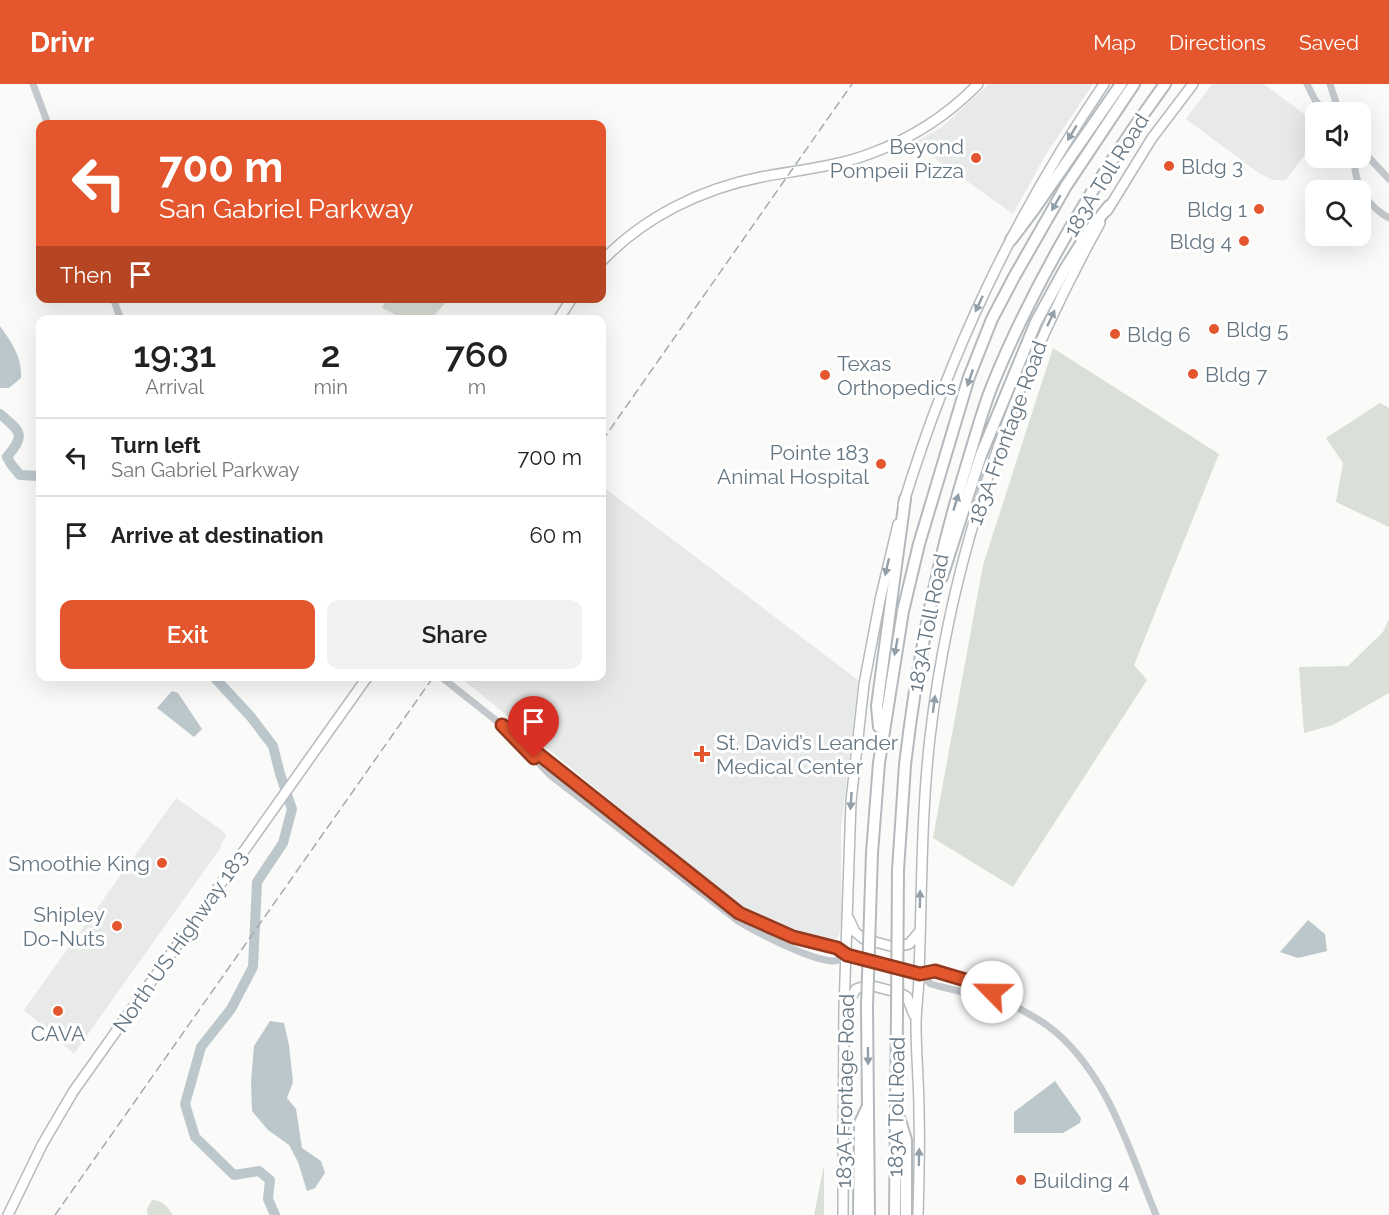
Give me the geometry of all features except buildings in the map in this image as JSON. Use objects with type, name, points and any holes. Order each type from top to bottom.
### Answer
[{"type":"highway","points":[[1011,240],[1121,84]]},
{"type":"highway","name":"183A Toll Road","points":[[868,1215],[867,1006],[872,853],[881,745],[903,611],[919,544],[969,377],[992,319],[1066,186],[1134,84]]},
{"type":"highway","name":"183A Toll Road","points":[[895,1215],[898,870],[905,765],[913,690],[942,550],[992,387],[1036,292],[1125,139],[1165,84]]},
{"type":"highway","points":[[923,638],[981,455],[1036,322],[1065,269],[1089,231],[1109,206]]},
{"type":"highway","points":[[881,745],[877,706],[905,499]]},
{"type":"highway","points":[[859,1215],[860,1123],[868,1105]]},
{"type":"highway","points":[[897,1107],[906,1140],[906,1215]]},
{"type":"main road","points":[[606,258],[637,231],[668,210],[695,197],[748,180],[838,164],[872,153],[909,137],[961,102],[978,84]]},
{"type":"main road","name":"183A Frontage Road","points":[[843,1215],[844,1009],[851,801],[862,696],[882,590],[905,499],[949,373],[984,292],[1052,165],[1104,84]]},
{"type":"main road","name":"183A Frontage Road","points":[[918,1215],[920,1112],[916,1023],[920,974],[921,848],[930,737],[945,638],[967,547],[993,460],[1031,361],[1071,277],[1109,206],[1152,138],[1193,84]]},
{"type":"main road","name":"North US Highway 183","points":[[8,1215],[42,1145],[73,1092],[364,681]]},
{"type":"main road","points":[[848,917],[855,932],[864,939],[894,947],[909,944],[920,931]]},
{"type":"main road","points":[[844,1009],[856,989],[869,985],[907,997],[916,1023]]},
{"type":"street","points":[[33,84],[46,120]]},
{"type":"street","points":[[1307,84],[1317,102]]},
{"type":"street","points":[[1330,84],[1336,102]]},
{"type":"street","points":[[1371,160],[1389,179]]},
{"type":"street","points":[[1355,168],[1364,195],[1375,208],[1389,218]]},
{"type":"street","points":[[447,681],[739,913],[793,937],[837,948],[847,955],[920,974],[935,971],[980,985],[1049,1026],[1070,1046],[1085,1066],[1113,1112],[1156,1215]]},
{"type":"street","points":[[502,725],[550,775],[731,916],[759,933],[808,954],[833,961],[840,960],[847,955]]},
{"type":"street","points":[[920,974],[931,984],[988,999],[1004,1000]]},
{"type":"shaded area","points":[[989,84],[1093,84],[1045,156],[1013,214],[913,143],[942,127]]},
{"type":"shaded area","points":[[1212,84],[1264,84],[1305,115],[1305,154],[1286,180],[1273,180],[1260,174],[1186,119]]},
{"type":"shaded area","points":[[384,303],[445,303],[435,315],[396,315],[382,308]]},
{"type":"shaded area","points":[[0,326],[20,363],[21,378],[9,388],[0,388]]},
{"type":"shaded area","points":[[1053,348],[1219,454],[1134,665],[1147,680],[1013,887],[933,838],[983,565]]},
{"type":"shaded area","points":[[1380,403],[1389,408],[1389,527],[1336,502],[1343,463],[1326,438]]},
{"type":"shaded area","name":"St. David’s Leander Medical Center","points":[[606,489],[858,680],[841,828],[839,936],[835,939],[818,939],[767,922],[726,895],[465,681],[606,681]]},
{"type":"shaded area","points":[[1389,619],[1389,693],[1333,725],[1304,733],[1299,667],[1348,666],[1383,632]]},
{"type":"shaded area","points":[[172,691],[178,693],[202,729],[194,737],[157,708]]},
{"type":"shaded area","points":[[176,798],[223,831],[226,837],[74,1054],[24,1010]]},
{"type":"shaded area","points":[[1308,920],[1325,934],[1327,951],[1298,958],[1280,952]]},
{"type":"shaded area","points":[[270,1021],[284,1023],[293,1082],[287,1098],[296,1109],[302,1148],[321,1161],[325,1173],[315,1188],[307,1191],[298,1162],[289,1145],[268,1130],[252,1111],[251,1081],[254,1046]]},
{"type":"shaded area","points":[[1055,1081],[1081,1118],[1080,1123],[1063,1133],[1014,1133],[1014,1112]]},
{"type":"shaded area","points":[[824,1165],[824,1215],[814,1215]]},
{"type":"shaded area","points":[[152,1200],[164,1204],[173,1215],[148,1215],[147,1209]]},
{"type":"waterway","points":[[0,414],[13,425],[19,438],[7,457],[11,464],[20,475],[36,476]]},
{"type":"waterway","points":[[218,681],[251,717],[273,746],[292,809],[283,843],[257,882],[253,967],[231,1009],[201,1047],[185,1104],[195,1137],[234,1175],[259,1171],[270,1180],[268,1199],[275,1215]]},
{"type":"railway","points":[[606,435],[852,84]]},
{"type":"railway","points":[[55,1215],[430,681]]},
{"type":"place","name":"Beyond Pompeii Pizza","points":[[976,158]]},
{"type":"place","name":"Bldg 3","points":[[1169,166]]},
{"type":"place","name":"Bldg 1","points":[[1259,209]]},
{"type":"place","name":"Bldg 4","points":[[1244,241]]},
{"type":"place","name":"Bldg 5","points":[[1214,329]]},
{"type":"place","name":"Bldg 6","points":[[1115,334]]},
{"type":"place","name":"Bldg 7","points":[[1193,374]]},
{"type":"place","name":"Texas Orthopedics","points":[[825,375]]},
{"type":"place","name":"Pointe 183 Animal Hospital","points":[[881,464]]},
{"type":"place","name":"St. David’s Leander Medical Center","points":[[702,754]]},
{"type":"place","name":"Smoothie King","points":[[162,863]]},
{"type":"place","name":"Shipley Do-Nuts","points":[[117,926]]},
{"type":"place","name":"CAVA","points":[[58,1011]]},
{"type":"place","name":"Building 4","points":[[1021,1180]]},
{"type":"route","points":[[534,758],[502,725],[739,913],[801,940],[837,948],[847,955],[920,974],[935,971],[951,975],[980,985],[992,992]]}]
